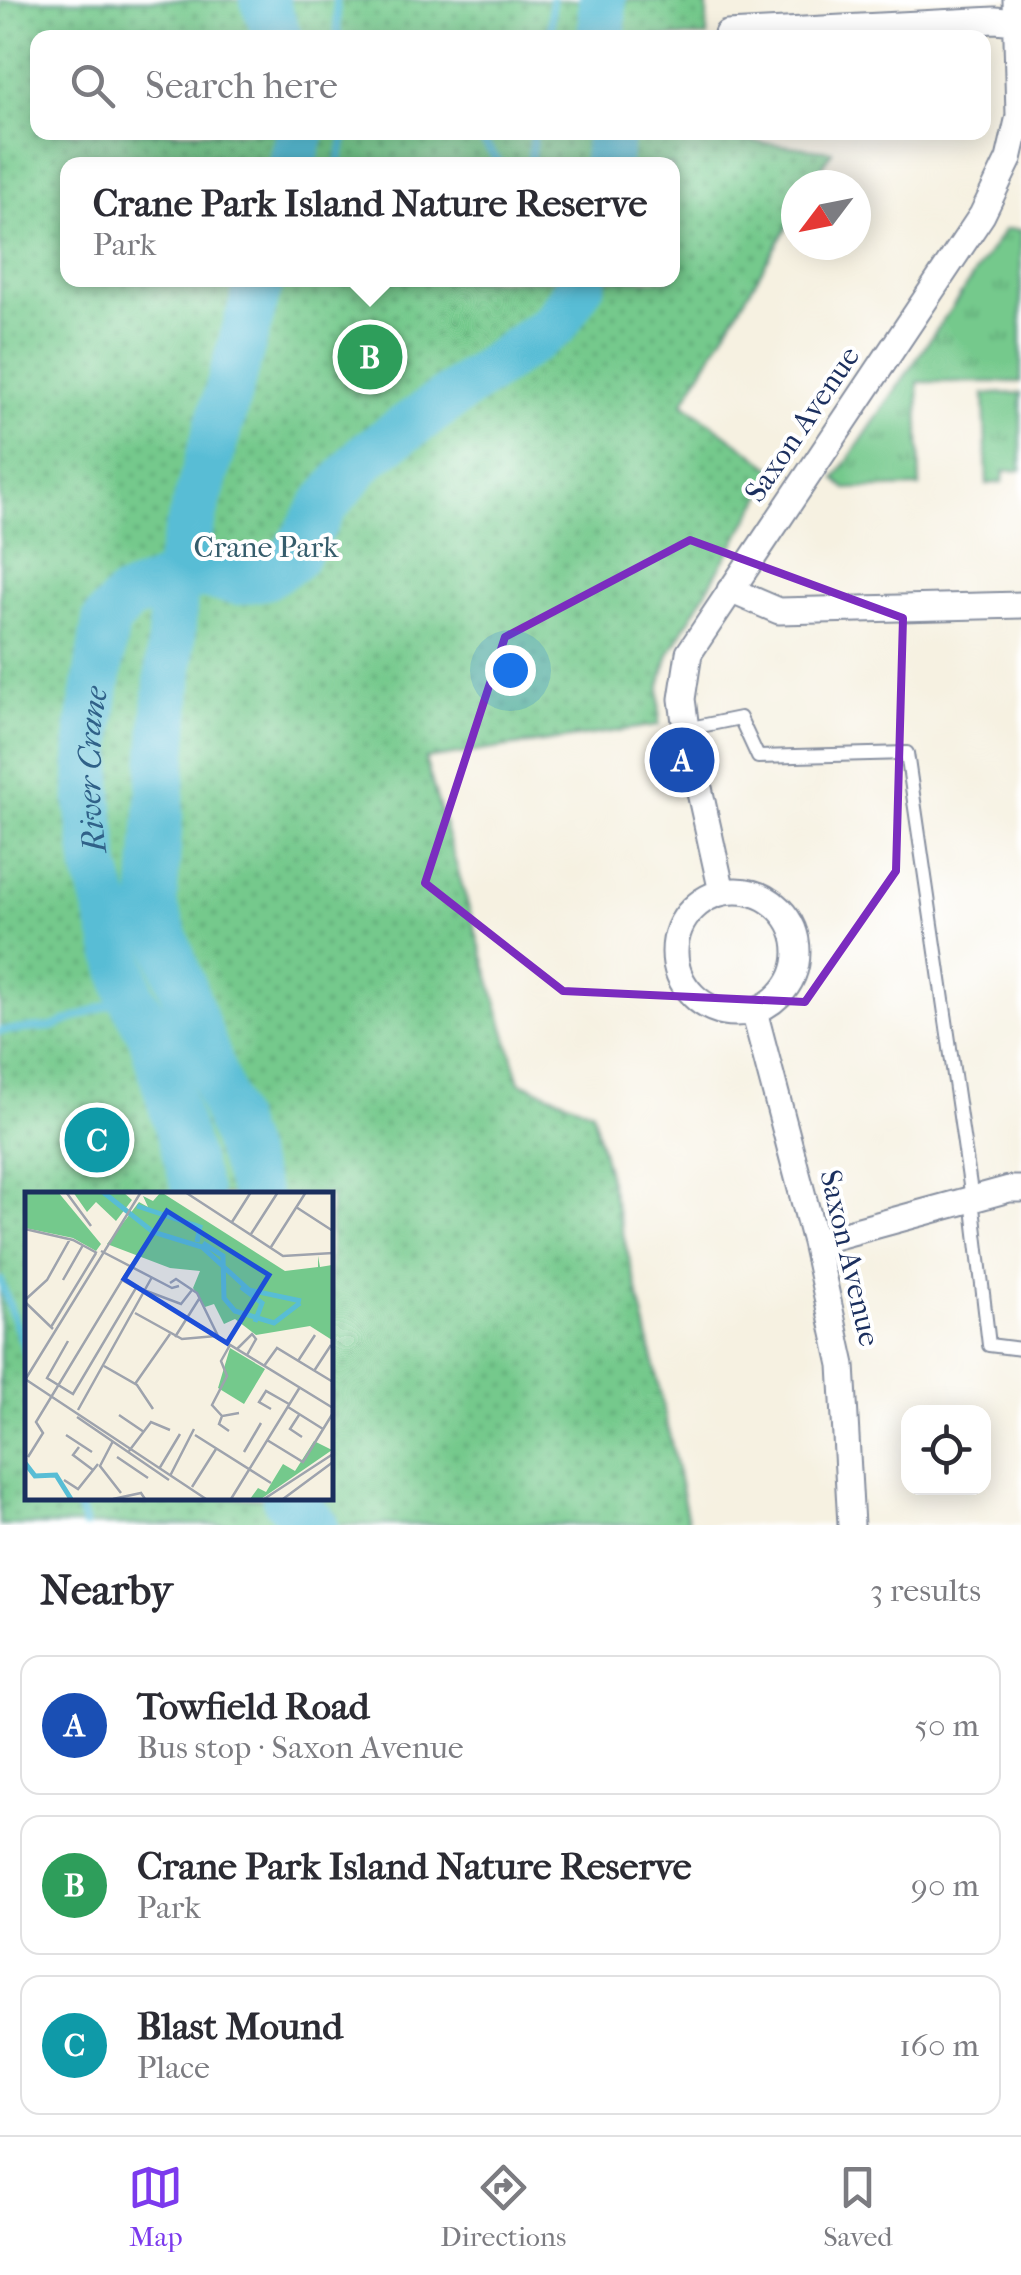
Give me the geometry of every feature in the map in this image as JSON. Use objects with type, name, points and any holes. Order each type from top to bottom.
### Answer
[{"type":"street","points":[[804,30],[995,20],[1016,11]]},
{"type":"street","name":"Saxon Avenue","points":[[722,892],[686,729],[682,699],[689,653],[982,216],[1015,160],[1019,116],[1016,11]]},
{"type":"street","points":[[730,590],[779,611],[1021,606]]},
{"type":"street","points":[[743,890],[763,896],[780,909],[793,928],[797,957],[788,986],[773,1002],[754,1011],[735,1014],[715,1010],[698,1000],[676,968],[674,948],[689,912],[704,899],[722,892],[743,890]]},
{"type":"street","name":"Saxon Avenue","points":[[754,1011],[815,1242],[842,1365],[851,1525]]},
{"type":"street","points":[[815,1242],[1021,1189]]},
{"type":"lane","points":[[686,729],[740,718],[758,757],[907,753],[972,1199],[989,1345],[1021,1349]]},
{"type":"highlighted area","points":[[690,540],[903,618],[896,871],[805,1002],[563,991],[425,883],[505,637]]},
{"type":"green space","name":"Crane Park","points":[[0,0],[707,0],[707,30],[30,30],[30,140],[741,140],[832,151],[821,170],[781,170],[781,237],[683,403],[777,471],[669,654],[660,685],[659,725],[425,759],[520,1082],[592,1111],[643,1314],[689,1525],[0,1525]]},
{"type":"green space","points":[[1005,229],[1021,230],[1021,382],[918,382],[920,487],[846,489],[835,479]]},
{"type":"green space","points":[[1021,393],[1021,470],[1004,471],[1003,482],[987,484],[984,394]]},
{"type":"waterway","name":"River Crane","points":[[264,0],[275,30]]},
{"type":"waterway","points":[[336,0],[338,30]]},
{"type":"waterway","points":[[551,30],[552,0]]},
{"type":"waterway","points":[[602,0],[602,30]]},
{"type":"waterway","name":"River Crane","points":[[294,157],[299,140]]},
{"type":"waterway","points":[[340,157],[344,140]]},
{"type":"waterway","points":[[482,140],[495,157]]},
{"type":"waterway","points":[[531,157],[533,140]]},
{"type":"waterway","points":[[607,157],[610,140]]},
{"type":"waterway","name":"River Crane","points":[[255,1192],[153,905],[175,579],[258,287]]},
{"type":"waterway","name":"River Crane","points":[[197,1192],[152,1035],[131,996],[97,869],[89,801],[90,727],[106,621],[126,599],[175,579],[203,575],[238,581],[265,576],[293,558],[324,506],[367,455],[555,324],[579,287]]},
{"type":"waterway","points":[[0,1031],[52,1027],[131,996]]},
{"type":"waterway","points":[[0,1280],[25,1350]]},
{"type":"waterway","points":[[77,1500],[85,1525]]},
{"type":"waterway","name":"River Crane","points":[[288,1500],[314,1525]]},
{"type":"place","name":"Crane Park Island Nature Reserve","points":[[370,357]]},
{"type":"place","name":"Towfield Road","points":[[682,760]]},
{"type":"place","name":"Blast Mound","points":[[97,1140]]}]
